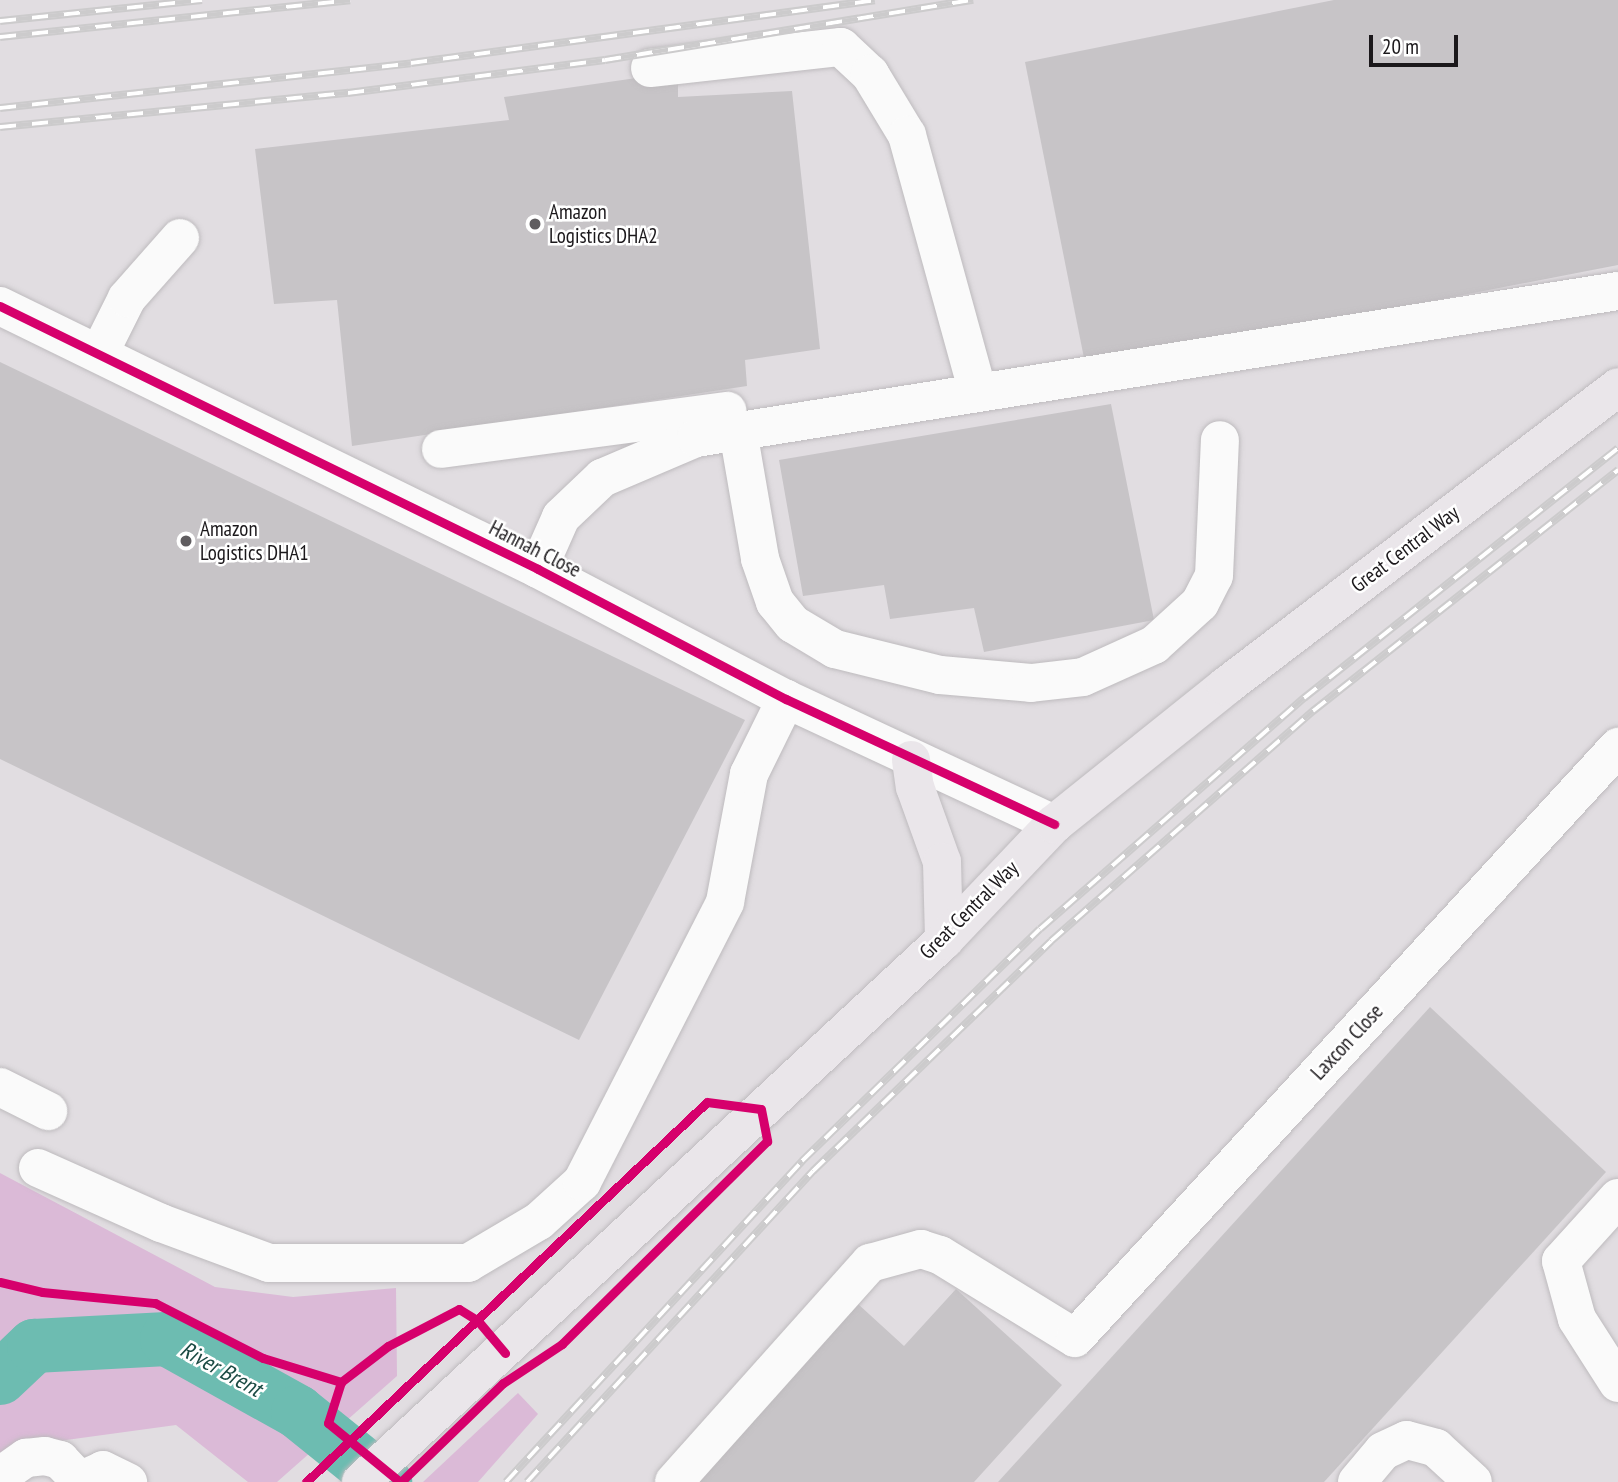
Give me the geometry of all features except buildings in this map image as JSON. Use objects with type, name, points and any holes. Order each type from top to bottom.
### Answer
[{"type":"main road","name":"Great Central Way","points":[[361,1482],[505,1353],[944,940],[1054,824],[1226,686],[1618,387]]},
{"type":"main road","points":[[911,760],[915,787],[942,862],[944,940]]},
{"type":"street","points":[[650,68],[842,47],[870,74],[907,135],[977,390]]},
{"type":"street","points":[[100,352],[127,298],[180,238]]},
{"type":"street","points":[[441,449],[583,430],[743,419],[977,390],[1618,291]]},
{"type":"street","name":"Hannah Close","points":[[0,306],[100,352],[538,569],[786,699],[911,760],[1054,824]]},
{"type":"street","points":[[743,419],[760,559],[775,602],[793,624],[835,649],[940,675],[1031,683],[1083,677],[1154,645],[1200,604],[1214,576],[1220,440]]},
{"type":"street","points":[[538,569],[561,517],[602,478],[743,419]]},
{"type":"street","points":[[583,430],[602,478]]},
{"type":"street","points":[[38,1168],[161,1223],[269,1263],[468,1263],[539,1221],[582,1182],[724,902],[749,774],[786,699]]},
{"type":"street","name":"Laxcon Close","points":[[674,1482],[870,1262],[921,1248],[940,1255],[1075,1338],[1618,747]]},
{"type":"street","points":[[0,1087],[48,1111]]},
{"type":"street","points":[[1618,1198],[1561,1261],[1577,1319],[1618,1383]]},
{"type":"street","points":[[1357,1482],[1383,1451],[1407,1440],[1436,1448],[1473,1482]]},
{"type":"street","points":[[0,1476],[26,1458],[45,1457],[60,1460],[81,1481],[103,1470],[128,1482]]},
{"type":"path","points":[[338,1392],[341,1382],[388,1346],[459,1309],[478,1321],[505,1353]]},
{"type":"path","points":[[469,1329],[488,1312]]},
{"type":"path","points":[[328,1378],[341,1382]]},
{"type":"shaded area","points":[[0,1173],[215,1287],[293,1297],[396,1288],[397,1376],[277,1482],[248,1482],[176,1425],[15,1447],[0,1454]]},
{"type":"shaded area","points":[[518,1393],[538,1414],[478,1482],[423,1482]]},
{"type":"waterway","name":"River Brent","points":[[0,1378],[34,1346],[167,1339],[298,1412],[385,1482]]},
{"type":"railway","points":[[0,21],[202,0]]},
{"type":"railway","points":[[0,37],[350,0]]},
{"type":"railway","points":[[0,108],[411,63],[875,0]]},
{"type":"railway","points":[[0,127],[348,93],[605,60],[973,0]]},
{"type":"railway","points":[[506,1482],[802,1161],[1040,929],[1304,698],[1618,448]]},
{"type":"railway","points":[[527,1482],[813,1171],[1051,941],[1313,711],[1618,470]]},
{"type":"cycle path","points":[[0,306],[538,569],[786,699],[1054,824]]},
{"type":"cycle path","points":[[306,1482],[707,1102],[761,1109],[767,1141],[562,1344],[503,1383],[401,1482]]},
{"type":"cycle path","points":[[0,1282],[42,1292],[155,1303],[263,1358],[341,1382]]},
{"type":"cycle path","points":[[400,1482],[328,1423],[341,1382],[388,1346],[459,1309],[478,1321],[505,1353]]},
{"type":"place","name":"Amazon Logistics DHA2","points":[[535,224]]},
{"type":"place","name":"Amazon Logistics DHA1","points":[[186,541]]}]
